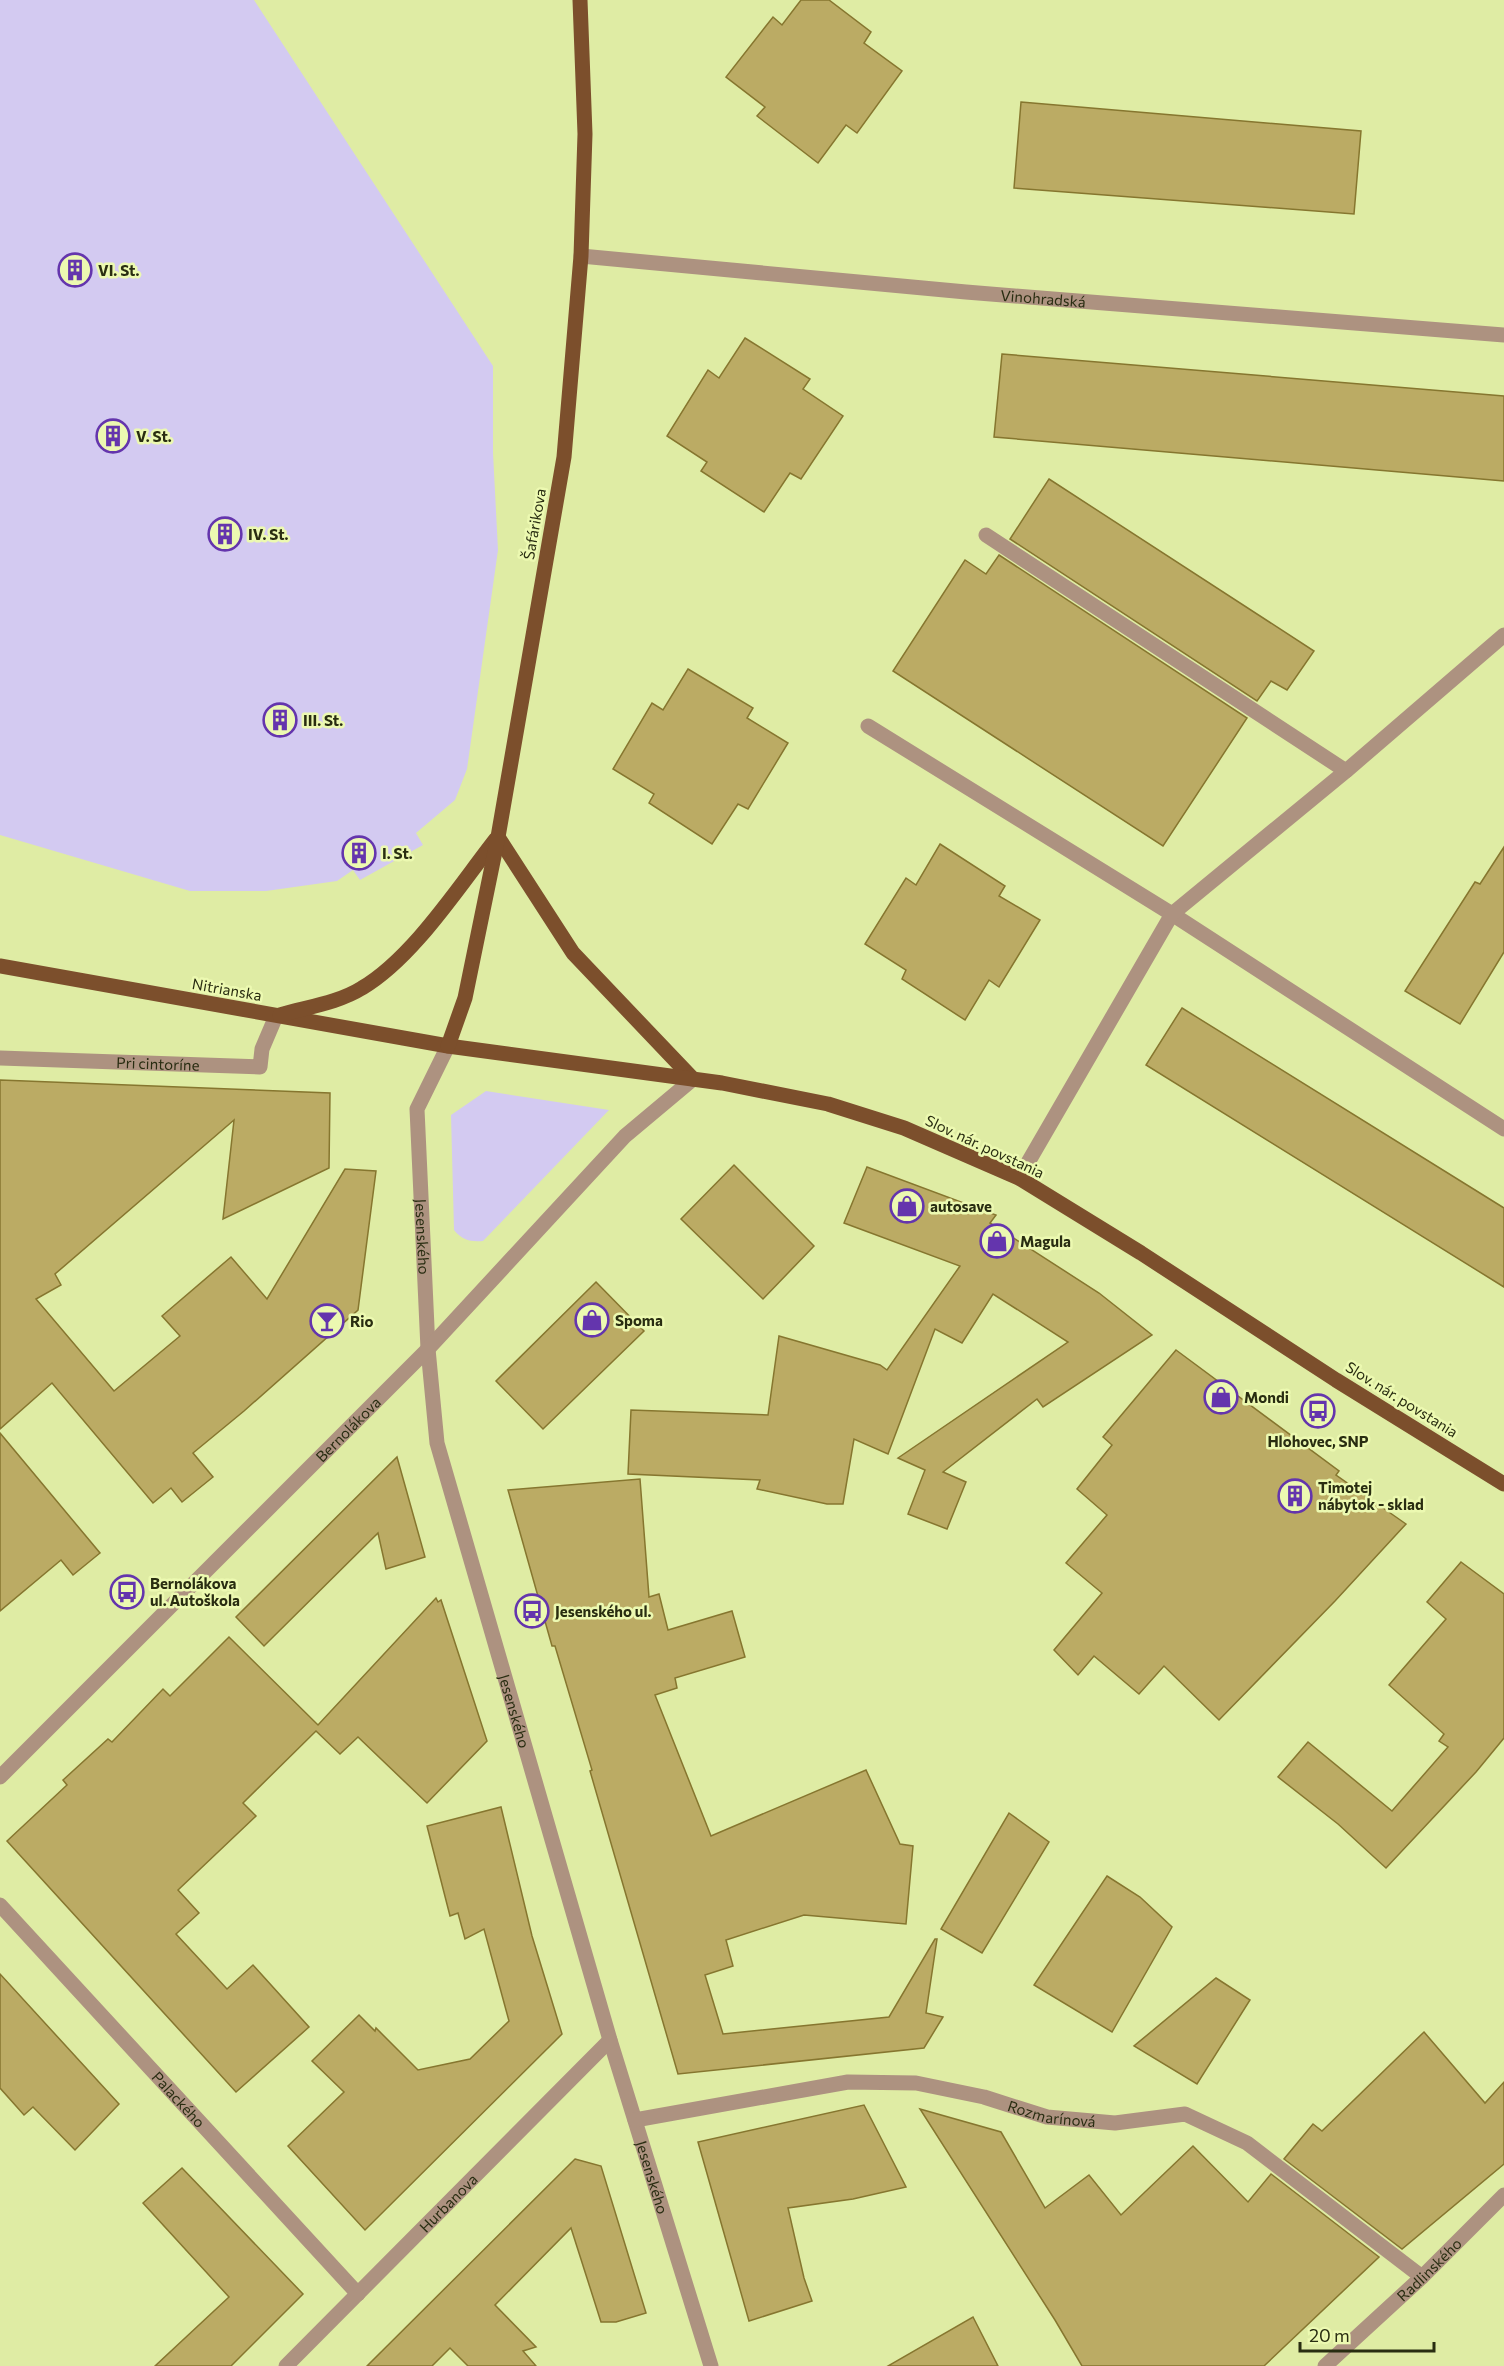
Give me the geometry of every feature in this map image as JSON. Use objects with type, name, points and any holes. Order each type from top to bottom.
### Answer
[{"type":"main road","name":"Šafárikova","points":[[448,1046],[465,998],[498,837],[564,457],[581,255],[585,134],[580,0]]},
{"type":"main road","points":[[276,1016],[340,999],[361,989],[388,970],[417,939],[498,837],[573,953],[693,1079]]},
{"type":"main road","name":"Nitrianska","points":[[0,966],[448,1046]]},
{"type":"main road","name":"Slov. nár. povstania","points":[[448,1046],[722,1083],[828,1104],[904,1128],[1019,1178],[1504,1484]]},
{"type":"street","name":"Vinohradská","points":[[581,255],[966,292],[1504,335]]},
{"type":"street","points":[[986,535],[1346,771]]},
{"type":"street","points":[[1019,1178],[1172,914],[1346,771],[1504,635]]},
{"type":"street","points":[[868,726],[1172,914],[1504,1130]]},
{"type":"street","name":"Pri cintoríne","points":[[0,1058],[260,1067],[262,1049],[276,1016]]},
{"type":"street","name":"Jesenského","points":[[448,1046],[417,1109],[428,1349],[437,1443],[610,2040],[711,2366]]},
{"type":"street","name":"Bernolákova","points":[[0,1777],[428,1349],[625,1136],[693,1079]]},
{"type":"street","name":"Palackého","points":[[0,1905],[358,2294]]},
{"type":"street","name":"Hurbanova","points":[[286,2366],[610,2040]]},
{"type":"street","name":"Rozmarínová","points":[[635,2120],[848,2082],[916,2083],[984,2097],[1047,2117],[1116,2123],[1185,2114],[1247,2143],[1422,2277]]},
{"type":"street","name":"Radlinského","points":[[1326,2366],[1422,2277],[1504,2195]]},
{"type":"shaded area","points":[[0,0],[254,0],[493,366],[493,453],[498,550],[467,769],[455,800],[416,833],[423,845],[360,880],[353,870],[337,881],[266,891],[190,891],[0,835]]},
{"type":"shaded area","points":[[486,1091],[609,1110],[483,1241],[474,1241],[463,1238],[454,1230],[451,1115]]},
{"type":"building","points":[[801,0],[829,0],[871,32],[864,43],[902,71],[857,133],[846,125],[818,163],[757,116],[765,107],[726,77],[773,17],[782,25]]},
{"type":"building","points":[[1021,102],[1361,131],[1354,214],[1014,188]]},
{"type":"building","points":[[745,338],[810,379],[803,389],[843,416],[801,479],[790,473],[764,512],[701,471],[707,462],[667,436],[708,370],[719,378]]},
{"type":"building","points":[[1002,354],[1504,396],[1504,481],[994,437]]},
{"type":"building","points":[[1049,479],[1314,651],[1287,690],[1271,681],[1257,701],[1010,539]]},
{"type":"building","points":[[999,555],[1247,718],[1163,846],[893,671],[965,560],[986,574]]},
{"type":"building","points":[[688,669],[753,708],[747,718],[788,743],[748,809],[738,804],[712,844],[649,803],[654,794],[613,769],[652,703],[663,710]]},
{"type":"building","points":[[940,844],[1005,886],[999,896],[1040,920],[999,987],[989,980],[965,1020],[902,979],[906,970],[865,944],[906,878],[916,885]]},
{"type":"building","points":[[1504,847],[1504,952],[1460,1024],[1405,991],[1475,882],[1480,884]]},
{"type":"building","points":[[1182,1008],[1504,1208],[1504,1287],[1146,1065]]},
{"type":"building","points":[[0,1080],[330,1093],[329,1168],[223,1219],[234,1120],[55,1274],[61,1285],[36,1299],[114,1391],[180,1336],[162,1316],[231,1257],[267,1299],[345,1169],[376,1171],[358,1310],[193,1453],[213,1477],[182,1502],[171,1488],[153,1503],[52,1383],[0,1429]]},
{"type":"building","points":[[734,1165],[814,1246],[763,1299],[681,1219]]},
{"type":"building","points":[[867,1167],[996,1215],[990,1223],[1099,1293],[1152,1335],[1043,1407],[1037,1399],[943,1472],[966,1482],[947,1529],[908,1514],[925,1470],[898,1458],[1068,1342],[993,1294],[962,1343],[935,1329],[888,1454],[854,1439],[843,1504],[827,1504],[757,1489],[760,1480],[628,1474],[631,1410],[768,1415],[779,1336],[880,1365],[887,1370],[960,1266],[844,1223]]},
{"type":"building","points":[[596,1282],[644,1331],[543,1429],[496,1381]]},
{"type":"building","points":[[1176,1350],[1339,1471],[1336,1475],[1406,1524],[1219,1720],[1164,1666],[1139,1694],[1094,1656],[1078,1675],[1054,1650],[1102,1593],[1066,1563],[1107,1515],[1077,1489],[1112,1445],[1103,1437]]},
{"type":"building","points":[[0,1433],[100,1553],[73,1575],[61,1560],[0,1611]]},
{"type":"building","points":[[397,1457],[425,1557],[386,1569],[378,1533],[264,1646],[236,1617]]},
{"type":"building","points":[[640,1479],[649,1597],[659,1594],[668,1630],[732,1611],[745,1657],[675,1678],[677,1688],[655,1695],[711,1836],[866,1770],[900,1844],[913,1846],[906,1924],[804,1915],[726,1940],[733,1966],[705,1975],[723,2034],[889,2017],[937,1939],[926,2013],[943,2017],[924,2048],[678,2074],[590,1771],[592,1770],[555,1646],[552,1646],[508,1490]]},
{"type":"building","points":[[1461,1562],[1504,1594],[1504,1738],[1476,1772],[1386,1868],[1338,1824],[1278,1777],[1308,1742],[1392,1811],[1448,1747],[1439,1741],[1444,1734],[1389,1685],[1446,1619],[1427,1602]]},
{"type":"building","points":[[436,1598],[438,1602],[441,1600],[487,1741],[427,1803],[358,1737],[340,1754],[316,1731],[243,1803],[256,1816],[178,1890],[199,1913],[176,1934],[227,1989],[253,1965],[309,2027],[236,2092],[7,1841],[67,1785],[63,1780],[108,1739],[112,1742],[163,1689],[170,1696],[229,1637],[318,1725]]},
{"type":"building","points":[[501,1807],[532,1936],[562,2034],[365,2230],[288,2146],[344,2092],[312,2061],[359,2015],[375,2031],[376,2028],[418,2070],[470,2059],[509,2021],[484,1929],[465,1939],[458,1913],[450,1916],[427,1826]]},
{"type":"building","points":[[1009,1813],[1049,1842],[982,1953],[941,1929]]},
{"type":"building","points":[[1107,1876],[1140,1897],[1172,1927],[1112,2032],[1034,1985]]},
{"type":"building","points":[[0,1974],[119,2104],[75,2150],[33,2107],[24,2115],[0,2088]]},
{"type":"building","points":[[1216,1978],[1250,2000],[1197,2084],[1134,2046]]},
{"type":"building","points":[[1424,2032],[1485,2103],[1504,2082],[1504,2164],[1402,2249],[1284,2159],[1313,2124],[1322,2131]]},
{"type":"building","points":[[864,2105],[906,2187],[853,2199],[788,2208],[804,2278],[812,2301],[749,2321],[698,2142]]},
{"type":"building","points":[[920,2109],[1001,2132],[1045,2208],[1089,2175],[1121,2215],[1193,2146],[1248,2202],[1271,2174],[1379,2257],[1264,2366],[1082,2366]]},
{"type":"building","points":[[575,2159],[601,2166],[646,2313],[616,2322],[601,2322],[571,2228],[495,2305],[536,2347],[523,2351],[536,2366],[468,2366],[450,2348],[432,2366],[367,2366]]},
{"type":"building","points":[[182,2168],[303,2294],[231,2366],[155,2366],[229,2297],[143,2203]]},
{"type":"building","points":[[973,2317],[998,2366],[888,2366]]},
{"type":"place","name":"VI. St.","points":[[75,270]]},
{"type":"place","name":"V. St.","points":[[113,436]]},
{"type":"place","name":"IV. St.","points":[[225,534]]},
{"type":"place","name":"III. St.","points":[[280,720]]},
{"type":"place","name":"I. St.","points":[[359,853]]},
{"type":"place","name":"autosave","points":[[907,1206]]},
{"type":"place","name":"Magula","points":[[997,1241]]},
{"type":"place","name":"Spoma","points":[[592,1320]]},
{"type":"place","name":"Rio","points":[[327,1321]]},
{"type":"place","name":"Mondi","points":[[1221,1397]]},
{"type":"place","name":"Hlohovec, SNP","points":[[1318,1411]]},
{"type":"place","name":"Timotej nábytok - sklad","points":[[1295,1496]]},
{"type":"place","name":"Bernolákova ul. Autoškola","points":[[127,1592]]},
{"type":"place","name":"Jesenského ul.","points":[[532,1611]]}]
